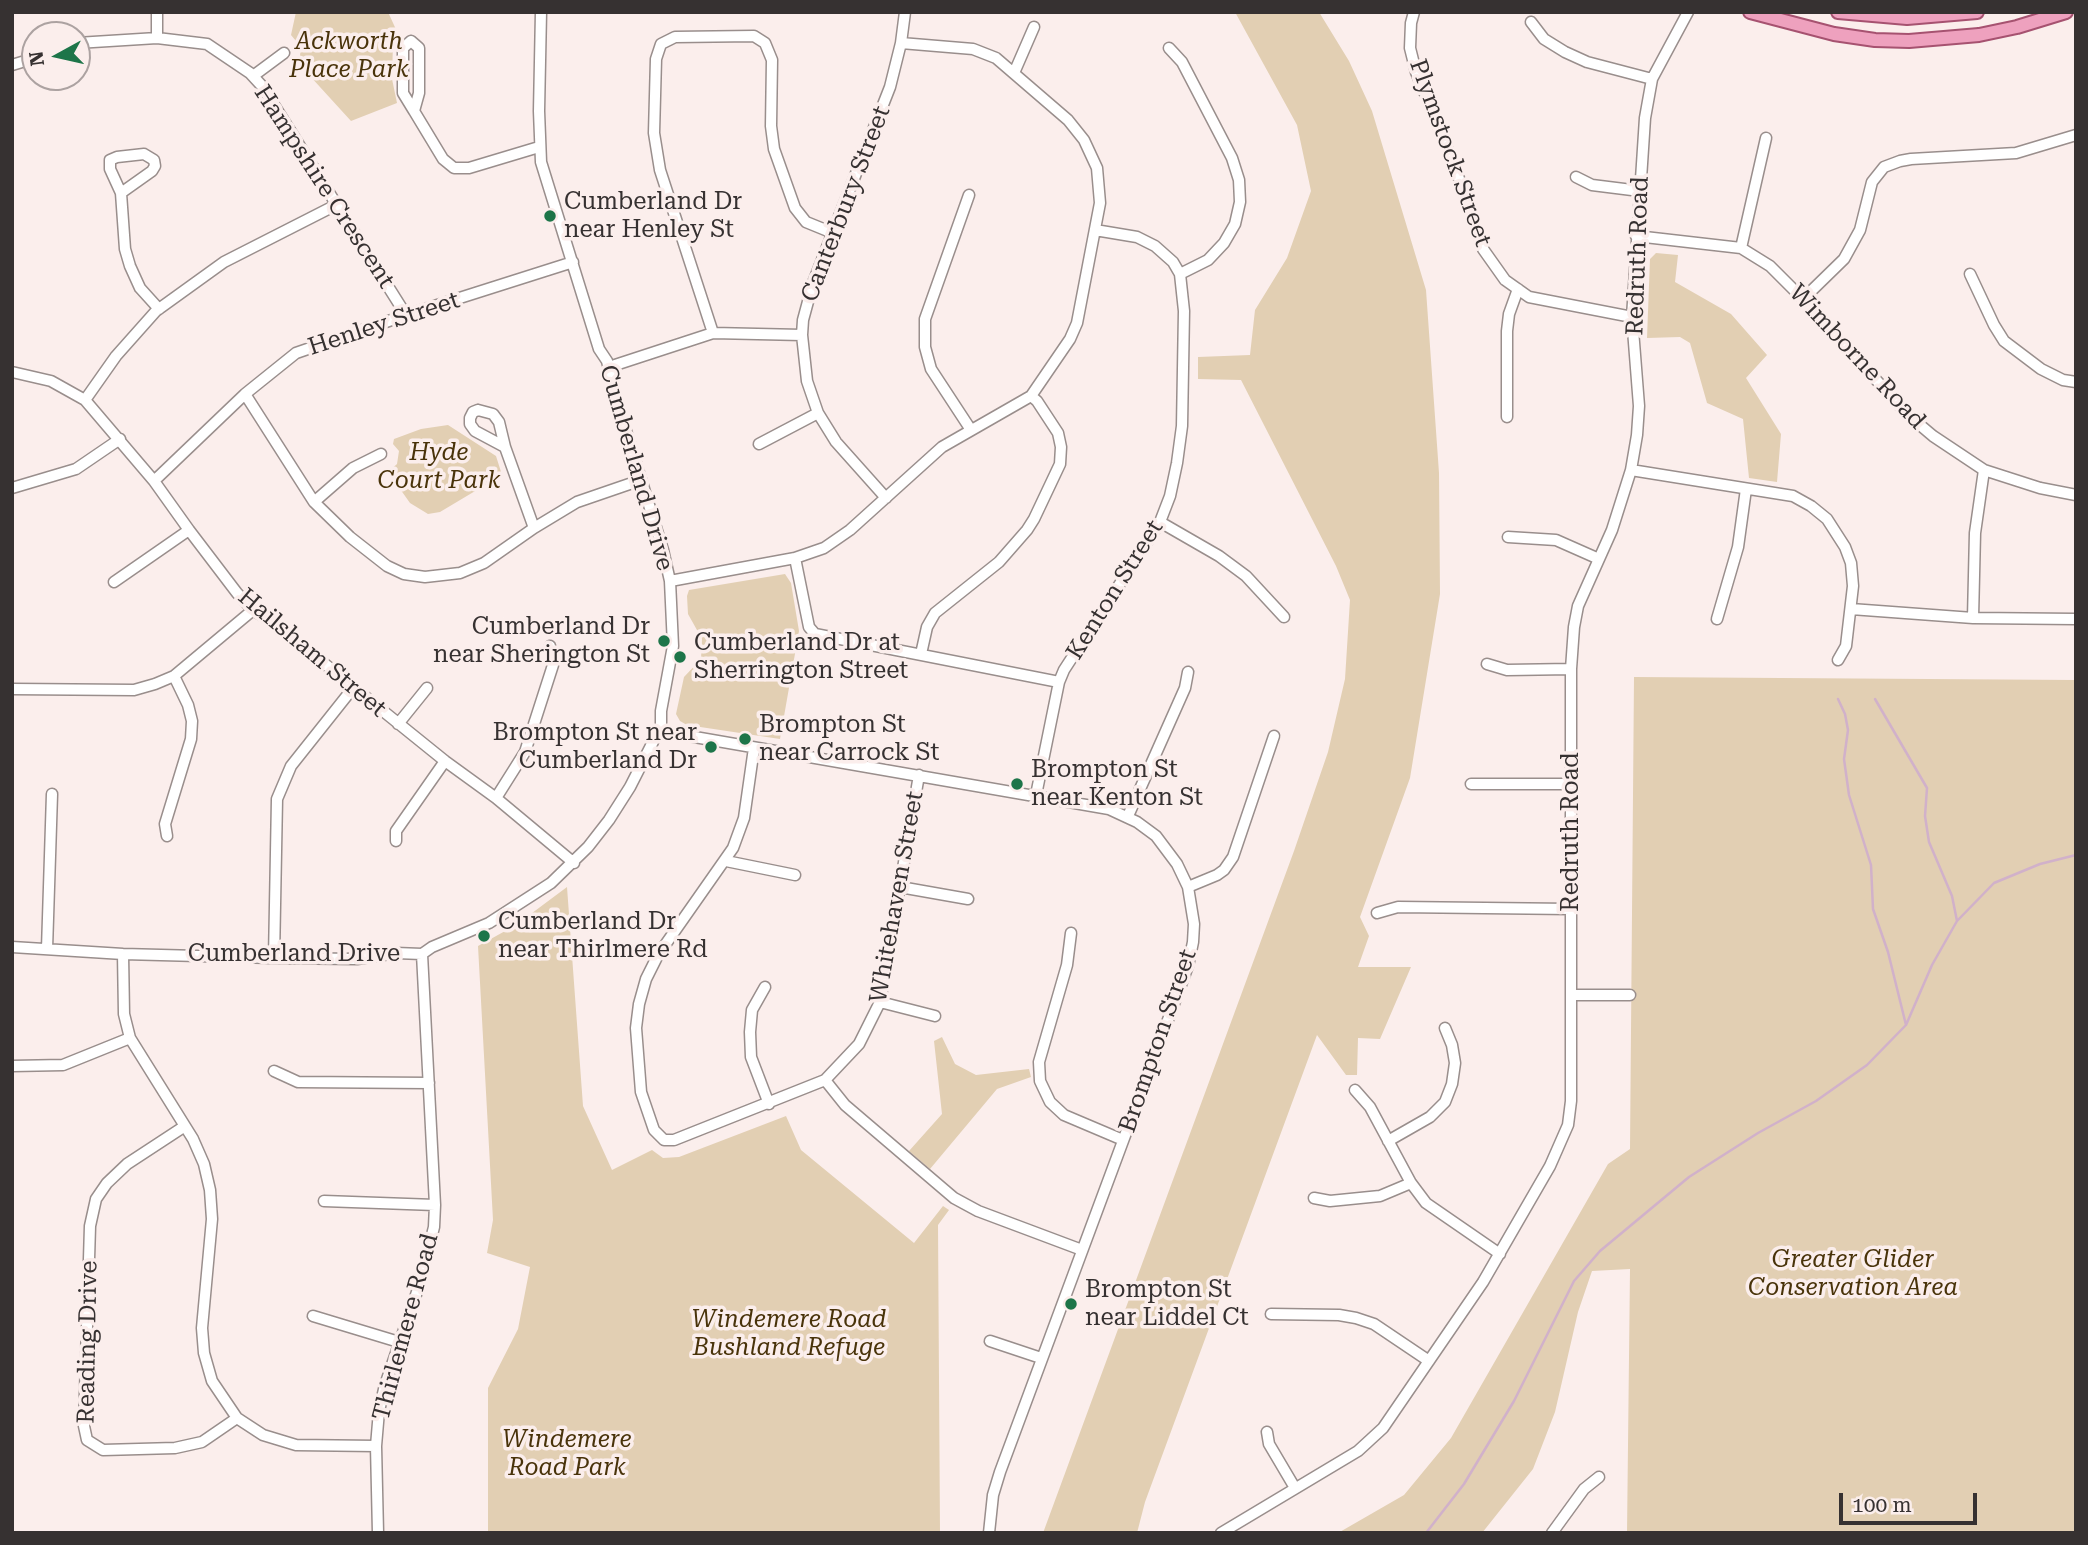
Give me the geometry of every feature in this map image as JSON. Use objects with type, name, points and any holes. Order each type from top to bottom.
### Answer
[{"type":"main road","points":[[1750,12],[1834,34],[1875,40],[1909,41],[1979,35],[2066,12]]},
{"type":"main road","points":[[1838,12],[1907,18],[1977,12]]},
{"type":"street","points":[[157,12],[157,38]]},
{"type":"street","name":"Cumberland Drive","points":[[12,947],[123,954],[274,958],[357,959],[396,953],[422,954],[432,947],[489,923],[551,883],[574,863],[609,820],[660,732],[673,646],[670,581],[663,550],[608,368],[599,349],[547,181],[539,147],[541,12]]},
{"type":"street","name":"Canterbury Street","points":[[886,498],[836,442],[818,413],[807,381],[802,335],[807,301],[883,106],[901,43],[905,12]]},
{"type":"street","name":"Plymstock Street","points":[[1414,12],[1410,23],[1410,48],[1416,72],[1454,164],[1483,249],[1505,280],[1530,297],[1632,317]]},
{"type":"street","name":"Redruth Road","points":[[1221,1533],[1357,1451],[1383,1428],[1500,1254],[1550,1166],[1568,1125],[1571,1101],[1571,669],[1574,627],[1578,606],[1612,530],[1631,470],[1639,406],[1632,317],[1645,118],[1652,79],[1688,12]]},
{"type":"street","points":[[1531,22],[1544,38],[1565,52],[1600,66],[1652,79]]},
{"type":"street","points":[[1014,73],[1034,27]]},
{"type":"street","points":[[713,333],[660,170],[654,133],[656,60],[661,44],[675,37],[754,36],[765,43],[772,60],[771,126],[774,149],[795,208],[806,222],[833,233]]},
{"type":"street","name":"Hampshire Crescent","points":[[91,42],[157,38],[207,44],[253,76],[262,86],[405,315]]},
{"type":"street","points":[[414,111],[419,93],[419,48],[418,44],[411,41],[403,48],[403,93],[443,159],[454,168],[469,168],[539,147]]},
{"type":"street","points":[[670,581],[795,558],[824,548],[850,530],[942,447],[1031,396],[1077,323],[1100,203],[1097,168],[1084,140],[1068,120],[996,58],[973,50],[901,43]]},
{"type":"street","points":[[1095,230],[1137,237],[1155,246],[1180,274],[1208,260],[1224,243],[1235,225],[1240,202],[1239,180],[1232,158],[1182,62],[1169,48]]},
{"type":"street","points":[[253,76],[284,53]]},
{"type":"street","points":[[1803,299],[1849,252],[1860,230],[1872,182],[1884,167],[1912,159],[2015,153],[2076,135]]},
{"type":"street","points":[[1741,248],[1766,138]]},
{"type":"street","points":[[121,193],[152,171],[154,160],[144,154],[117,157],[110,160],[110,169],[121,193],[125,249],[130,266],[140,288],[159,309]]},
{"type":"street","points":[[1576,177],[1592,185],[1640,191]]},
{"type":"street","points":[[969,195],[925,319],[925,347],[931,369],[971,430]]},
{"type":"street","points":[[85,400],[116,356],[159,309],[224,262],[336,205]]},
{"type":"street","name":"Wimborne Road","points":[[1636,236],[1741,248],[1770,266],[1907,414],[1933,436],[1984,470],[2040,488],[2076,495]]},
{"type":"street","name":"Henley Street","points":[[154,481],[245,394],[296,353],[573,262]]},
{"type":"street","name":"Kenton Street","points":[[1036,795],[1059,682],[1064,670],[1160,522],[1170,496],[1182,426],[1184,312],[1180,274]]},
{"type":"street","points":[[1970,275],[2004,341],[2041,369],[2063,380],[2076,382]]},
{"type":"street","points":[[1507,417],[1507,331],[1509,314],[1518,289]]},
{"type":"street","points":[[608,368],[713,333],[802,335]]},
{"type":"street","name":"Hailsham Street","points":[[12,372],[51,382],[85,400],[154,481],[188,530],[253,610],[274,623],[574,863]]},
{"type":"street","points":[[245,394],[314,502],[349,537],[387,566],[404,574],[425,577],[460,573],[484,563],[577,502],[641,480]]},
{"type":"street","points":[[921,654],[927,627],[935,613],[999,562],[1027,530],[1060,464],[1058,433],[1031,396]]},
{"type":"street","points":[[759,444],[818,413]]},
{"type":"street","points":[[12,488],[76,469],[120,439]]},
{"type":"street","points":[[505,447],[534,528]]},
{"type":"street","points":[[314,502],[353,468],[381,454]]},
{"type":"street","points":[[1631,470],[1793,496],[1827,519],[1845,547],[1851,563],[1853,586],[1846,646],[1838,660]]},
{"type":"street","points":[[1973,618],[1975,533],[1984,470]]},
{"type":"street","points":[[1717,619],[1738,547],[1746,489]]},
{"type":"street","points":[[1160,522],[1219,556],[1245,576],[1284,617]]},
{"type":"street","points":[[114,582],[188,530]]},
{"type":"street","points":[[1508,537],[1556,540],[1599,559]]},
{"type":"street","points":[[795,558],[809,627],[815,635],[1059,682]]},
{"type":"street","points":[[1851,609],[1973,618],[2076,619]]},
{"type":"street","points":[[12,689],[134,690],[174,676],[253,610]]},
{"type":"street","points":[[496,798],[525,752],[553,665],[550,646]]},
{"type":"street","points":[[1487,664],[1507,670],[1571,669]]},
{"type":"street","points":[[1128,816],[1185,688],[1188,673]]},
{"type":"street","points":[[167,835],[165,824],[191,739],[192,722],[188,705],[174,676]]},
{"type":"street","points":[[274,958],[277,799],[291,766],[353,688]]},
{"type":"street","points":[[398,724],[427,688]]},
{"type":"street","name":"Brompton Street","points":[[660,732],[1109,808],[1128,816],[1164,845],[1188,887],[1194,924],[1191,956],[999,1472],[991,1506],[989,1533]]},
{"type":"street","points":[[1188,887],[1217,875],[1233,857],[1274,736]]},
{"type":"street","points":[[754,748],[744,818],[726,861],[794,875]]},
{"type":"street","points":[[396,841],[396,831],[445,761]]},
{"type":"street","name":"Whitehaven Street","points":[[726,861],[658,955],[646,979],[639,1004],[636,1028],[641,1092],[654,1130],[664,1140],[674,1140],[825,1080],[859,1044],[880,1002],[919,775]]},
{"type":"street","points":[[1471,784],[1571,784]]},
{"type":"street","points":[[47,949],[52,794]]},
{"type":"street","points":[[900,887],[968,899]]},
{"type":"street","points":[[1377,913],[1398,907],[1571,909]]},
{"type":"street","points":[[1071,933],[1067,965],[1039,1062],[1040,1081],[1049,1102],[1064,1115],[1124,1140]]},
{"type":"street","points":[[123,954],[124,1014],[131,1038],[185,1126],[204,1164],[210,1190],[212,1219],[202,1328],[204,1353],[212,1381],[237,1418],[263,1435],[296,1445],[376,1446]]},
{"type":"street","name":"Thirlemere Road","points":[[378,1533],[376,1446],[379,1411],[431,1248],[435,1205],[422,954]]},
{"type":"street","points":[[765,987],[752,1010],[750,1032],[751,1057],[769,1104]]},
{"type":"street","points":[[1571,995],[1630,995]]},
{"type":"street","points":[[880,1002],[935,1016]]},
{"type":"street","points":[[1388,1141],[1430,1117],[1445,1102],[1452,1084],[1455,1063],[1445,1028]]},
{"type":"street","points":[[12,1066],[63,1065],[131,1038]]},
{"type":"street","points":[[274,1071],[299,1082],[429,1083]]},
{"type":"street","points":[[825,1080],[845,1105],[954,1198],[978,1211],[1082,1250]]},
{"type":"street","points":[[1354,1090],[1370,1107],[1411,1183],[1426,1203],[1500,1254]]},
{"type":"street","name":"Reading Drive","points":[[185,1126],[127,1164],[107,1182],[96,1199],[90,1226],[85,1433],[87,1440],[103,1450],[175,1448],[202,1442],[237,1418]]},
{"type":"street","points":[[1314,1198],[1330,1201],[1380,1196],[1411,1183]]},
{"type":"street","points":[[324,1201],[435,1205]]},
{"type":"street","points":[[1271,1314],[1339,1315],[1356,1318],[1374,1324],[1429,1362]]},
{"type":"street","points":[[313,1315],[400,1342]]},
{"type":"street","points":[[990,1341],[1041,1357]]},
{"type":"street","points":[[1266,1432],[1269,1444],[1295,1488]]},
{"type":"street","points":[[1552,1533],[1584,1489],[1599,1477]]},
{"type":"green space","name":"Ackworth Place Park","points":[[296,12],[388,12],[399,36],[393,42],[392,79],[397,103],[351,121],[299,64],[301,47],[291,35]]},
{"type":"green space","points":[[1235,12],[1319,12],[1349,61],[1372,111],[1426,290],[1439,473],[1440,594],[1410,778],[1360,917],[1369,936],[1358,967],[1411,967],[1380,1039],[1358,1038],[1357,1075],[1346,1075],[1317,1035],[1145,1502],[1137,1533],[1043,1533],[1294,851],[1328,752],[1345,679],[1350,600],[1336,566],[1241,380],[1198,379],[1198,357],[1250,355],[1255,310],[1287,258],[1311,191],[1297,125]]},
{"type":"green space","points":[[1656,253],[1678,255],[1675,282],[1731,314],[1767,355],[1746,378],[1781,434],[1777,482],[1749,478],[1743,419],[1707,403],[1690,343],[1680,337],[1647,338],[1650,259]]},
{"type":"green space","name":"Hyde Court Park","points":[[448,425],[496,456],[502,475],[440,512],[428,514],[410,503],[388,472],[397,464],[399,451],[393,444],[394,439],[421,429]]},
{"type":"green space","points":[[785,574],[791,583],[799,631],[780,739],[687,725],[680,721],[676,714],[684,677],[701,659],[702,639],[688,614],[689,590]]},
{"type":"green space","name":"Greater Glider Conservation Area","points":[[1634,677],[2076,680],[2076,1533],[1627,1533],[1630,1269],[1592,1271],[1578,1312],[1555,1412],[1533,1469],[1482,1533],[1338,1533],[1404,1495],[1451,1438],[1608,1164],[1630,1149]]},
{"type":"green space","name":"Windemere Road Bushland Refuge","points":[[567,887],[583,1106],[612,1170],[652,1150],[663,1158],[679,1157],[786,1116],[801,1150],[914,1243],[943,1206],[949,1210],[938,1225],[940,1533],[488,1533],[488,1388],[518,1329],[530,1267],[487,1253],[493,1220],[478,946],[516,925]]},
{"type":"green space","points":[[942,1037],[955,1064],[976,1075],[1029,1069],[1031,1077],[997,1089],[930,1169],[909,1151],[942,1114],[934,1041]]},
{"type":"waterway","points":[[1838,699],[1848,730],[1844,759],[1849,795],[1871,865],[1873,909],[1888,952],[1906,1025]]},
{"type":"waterway","points":[[1875,699],[1927,788],[1925,816],[1929,842],[1952,896],[1957,921]]},
{"type":"waterway","points":[[1426,1533],[1464,1484],[1514,1401],[1574,1281],[1600,1251],[1689,1177],[1758,1133],[1816,1101],[1867,1065],[1906,1025],[1932,965],[1957,921],[1994,883],[2040,864],[2076,855]]},
{"type":"place","name":"Cumberland Dr near Henley St","points":[[550,216]]},
{"type":"place","name":"Cumberland Dr near Sherington St","points":[[664,641]]},
{"type":"place","name":"Cumberland Dr at Sherrington Street","points":[[680,657]]},
{"type":"place","name":"Brompton St near Carrock St","points":[[745,739]]},
{"type":"place","name":"Brompton St near Cumberland Dr","points":[[711,747]]},
{"type":"place","name":"Brompton St near Kenton St","points":[[1017,784]]},
{"type":"place","name":"Cumberland Dr near Thirlmere Rd","points":[[484,936]]},
{"type":"place","name":"Brompton St near Liddel Ct","points":[[1071,1304]]},
{"type":"park label","name":"Windemere Road Park","points":[[567,1454]]}]
